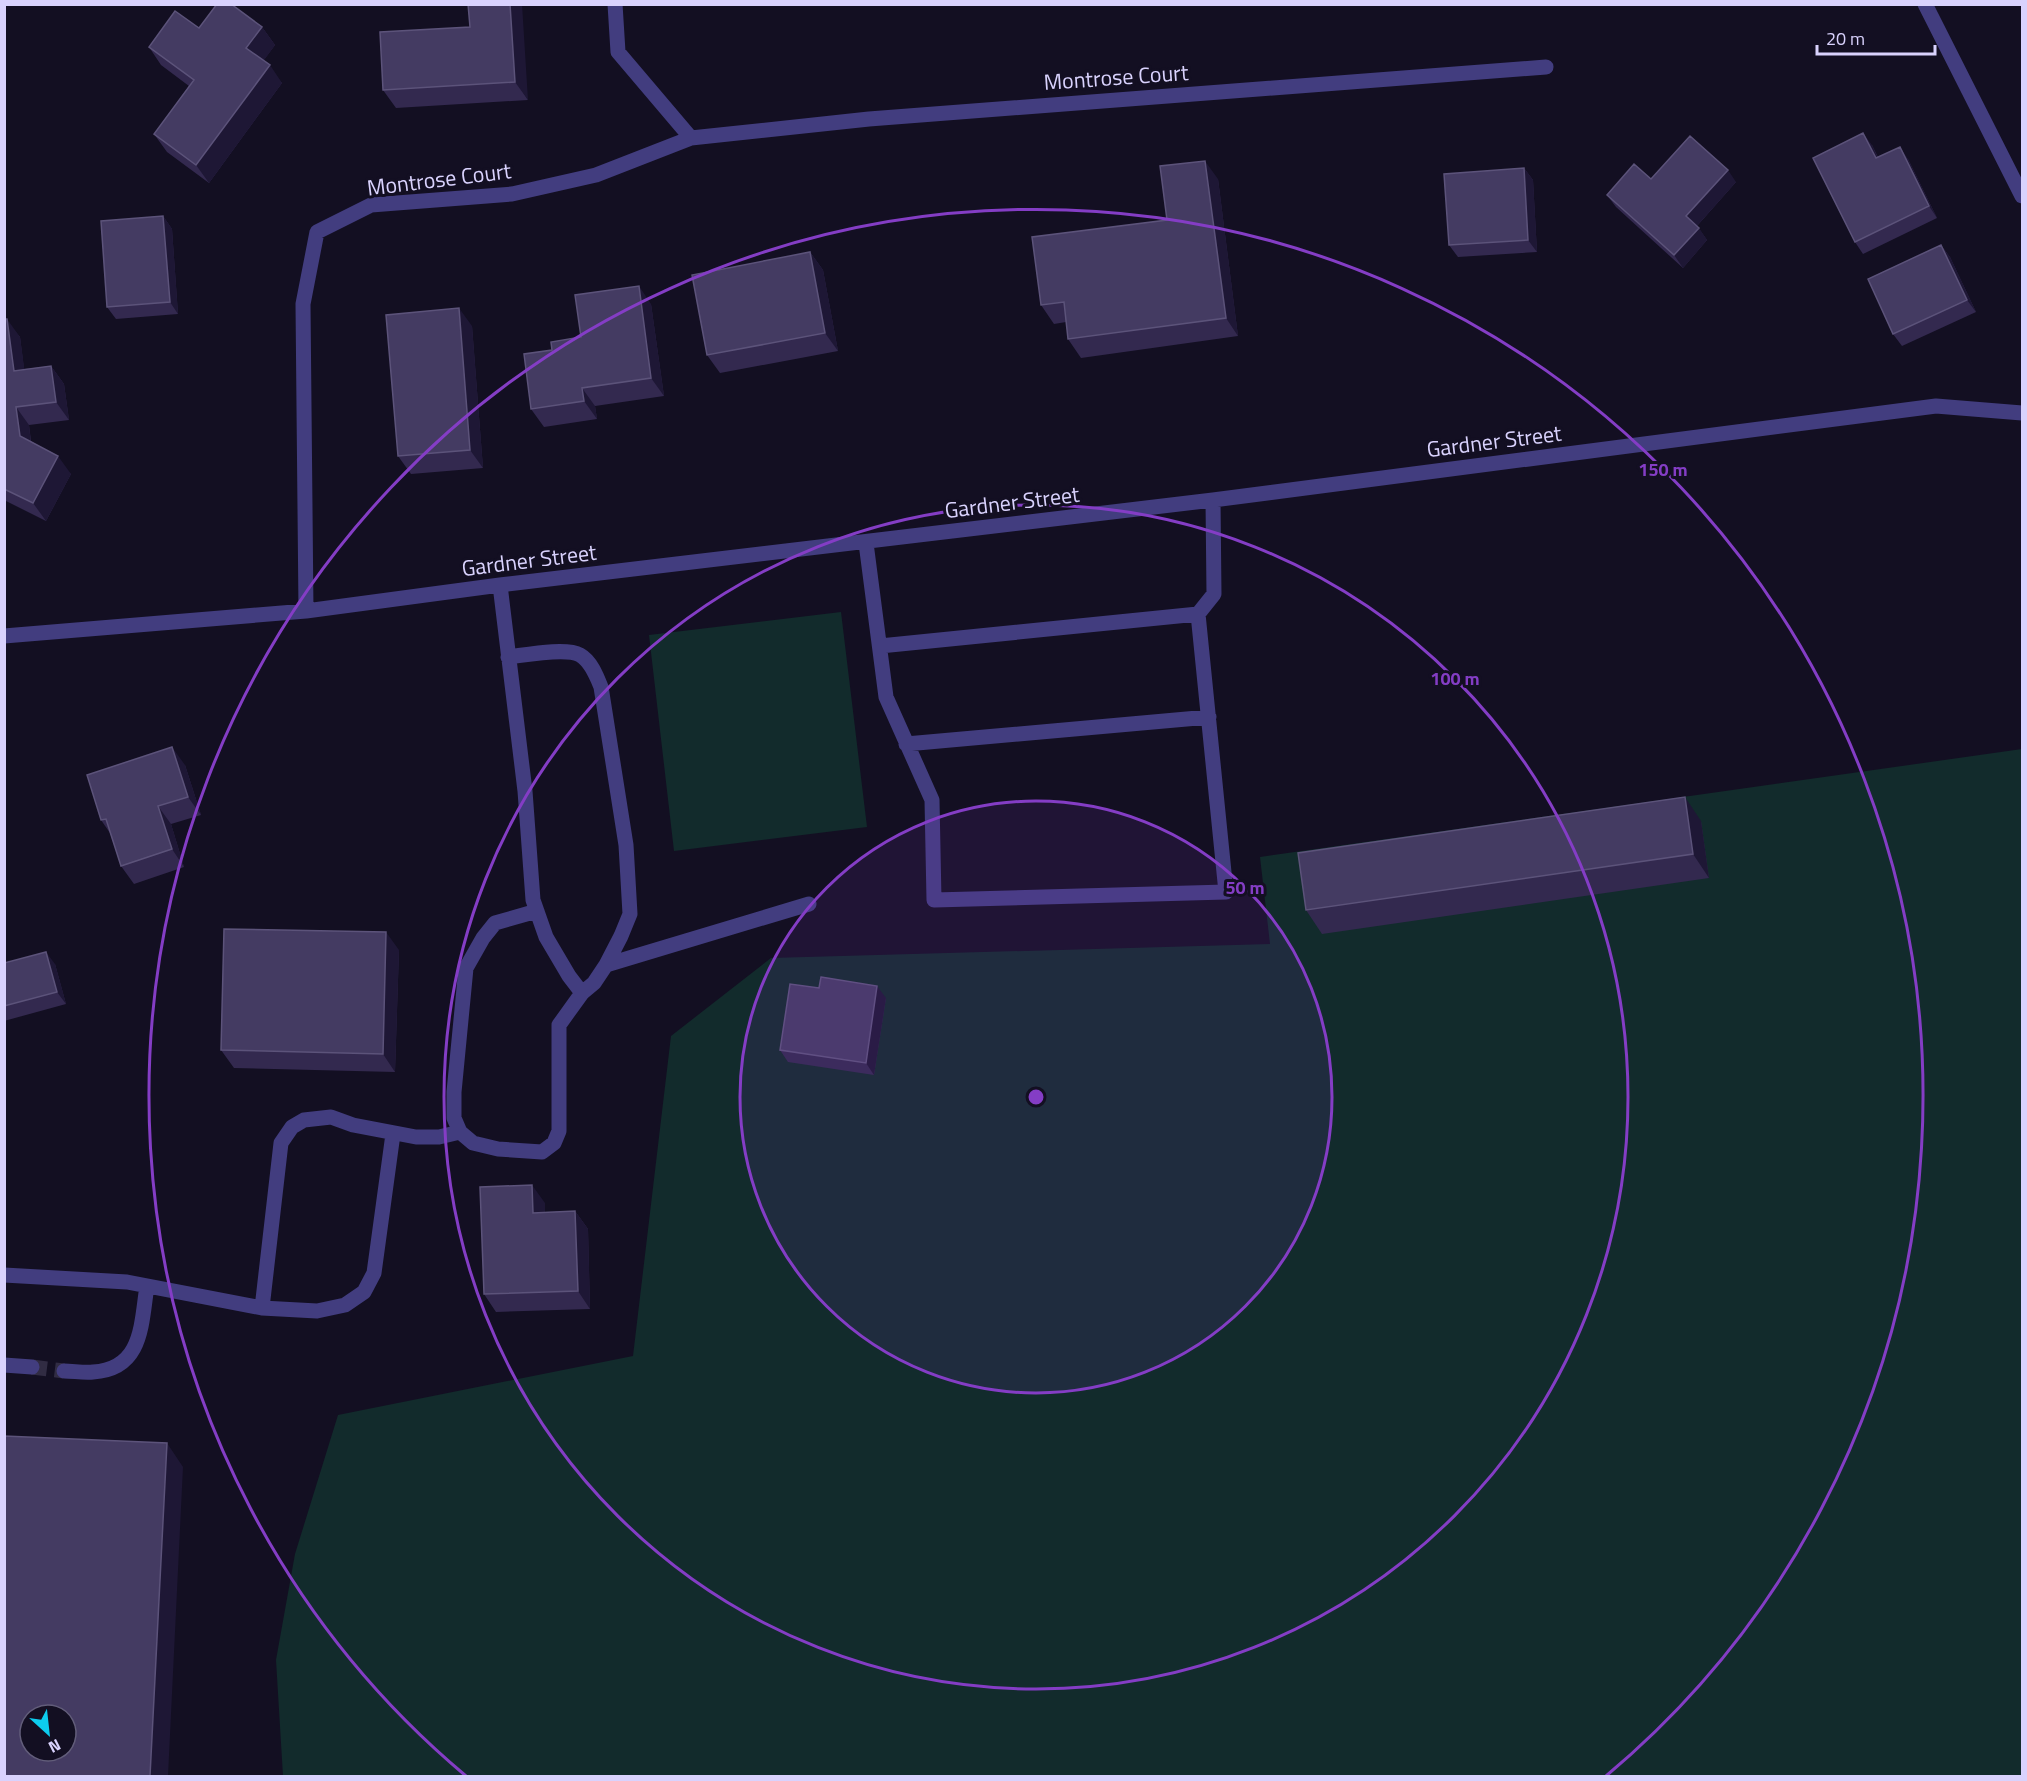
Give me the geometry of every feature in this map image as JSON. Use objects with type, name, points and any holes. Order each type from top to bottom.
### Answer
[{"type":"street","points":[[615,4],[618,52],[691,138]]},
{"type":"street","points":[[1925,4],[2022,196]]},
{"type":"street","name":"Montrose Court","points":[[306,611],[303,304],[317,232],[371,205],[512,194],[596,176],[691,138],[869,119],[1546,67]]},
{"type":"street","name":"Gardner Street","points":[[4,636],[306,611],[500,585],[1212,500],[1936,406],[2022,413]]},
{"type":"street","points":[[866,543],[886,697],[932,801],[934,900],[1226,892],[1198,614],[1214,594],[1212,500]]},
{"type":"street","points":[[500,585],[525,790],[533,900],[546,937],[568,976],[582,993]]},
{"type":"street","points":[[880,646],[1198,614]]},
{"type":"street","points":[[508,657],[557,651],[580,655],[593,669],[601,687],[626,845],[630,914],[606,965],[559,1025],[559,1131],[554,1143],[542,1152],[498,1149],[473,1143],[460,1132],[454,1118],[454,1092],[466,968],[483,938],[495,923],[537,911]]},
{"type":"street","points":[[906,744],[1209,717]]},
{"type":"street","points":[[606,965],[809,904]]},
{"type":"street","points":[[262,1308],[281,1143],[292,1127],[304,1120],[331,1117],[353,1125],[416,1137],[439,1137],[460,1132]]},
{"type":"street","points":[[4,1275],[127,1282],[262,1308],[317,1311],[345,1305],[364,1292],[374,1273],[393,1134]]},
{"type":"street","points":[[64,1371],[94,1372],[119,1365],[128,1359],[138,1340],[147,1286]]},
{"type":"street","points":[[4,1365],[32,1367]]},
{"type":"green space","points":[[841,612],[867,827],[674,851],[649,635]]},
{"type":"green space","points":[[2022,749],[2022,1776],[283,1776],[276,1660],[295,1554],[338,1415],[633,1356],[671,1036],[771,958],[1270,944],[1260,857]]},
{"type":"building","points":[[217,4],[231,4],[262,27],[246,48],[270,65],[196,165],[154,134],[194,80],[149,47],[175,11],[199,28]]},
{"type":"building","points":[[468,4],[510,4],[515,82],[383,90],[380,32],[470,27]]},
{"type":"building","points":[[1863,133],[1876,158],[1900,147],[1929,206],[1855,242],[1813,158]]},
{"type":"building","points":[[1690,136],[1728,170],[1686,216],[1699,228],[1674,255],[1607,195],[1634,164],[1651,179]]},
{"type":"building","points":[[1205,161],[1226,318],[1068,339],[1064,302],[1041,305],[1032,237],[1167,220],[1160,166]]},
{"type":"building","points":[[1524,168],[1528,240],[1449,245],[1444,174]]},
{"type":"building","points":[[163,216],[170,302],[107,307],[101,221]]},
{"type":"building","points":[[1941,245],[1967,300],[1893,334],[1868,279]]},
{"type":"building","points":[[810,252],[825,333],[707,355],[692,275]]},
{"type":"building","points":[[639,286],[651,378],[582,388],[584,401],[531,409],[524,354],[552,350],[551,342],[581,337],[575,295]]},
{"type":"building","points":[[459,308],[470,450],[398,456],[386,315]]},
{"type":"building","points":[[4,319],[7,319],[14,371],[51,366],[56,402],[16,407],[20,436],[58,456],[33,503],[4,489]]},
{"type":"building","points":[[172,747],[188,797],[158,806],[172,849],[121,866],[106,819],[101,820],[87,775]]},
{"type":"building","points":[[1685,797],[1693,854],[1306,910],[1298,853]]},
{"type":"building","points":[[224,929],[386,932],[383,1054],[221,1050]]},
{"type":"building","points":[[46,952],[57,992],[4,1006],[4,963]]},
{"type":"building","points":[[821,977],[877,986],[866,1063],[780,1050],[790,984],[819,988]]},
{"type":"building","points":[[532,1185],[533,1213],[575,1211],[578,1291],[484,1294],[480,1187]]},
{"type":"building","points":[[4,1436],[167,1443],[150,1776],[4,1776]]},
{"type":"tunnel","points":[[32,1367],[64,1371]]}]
